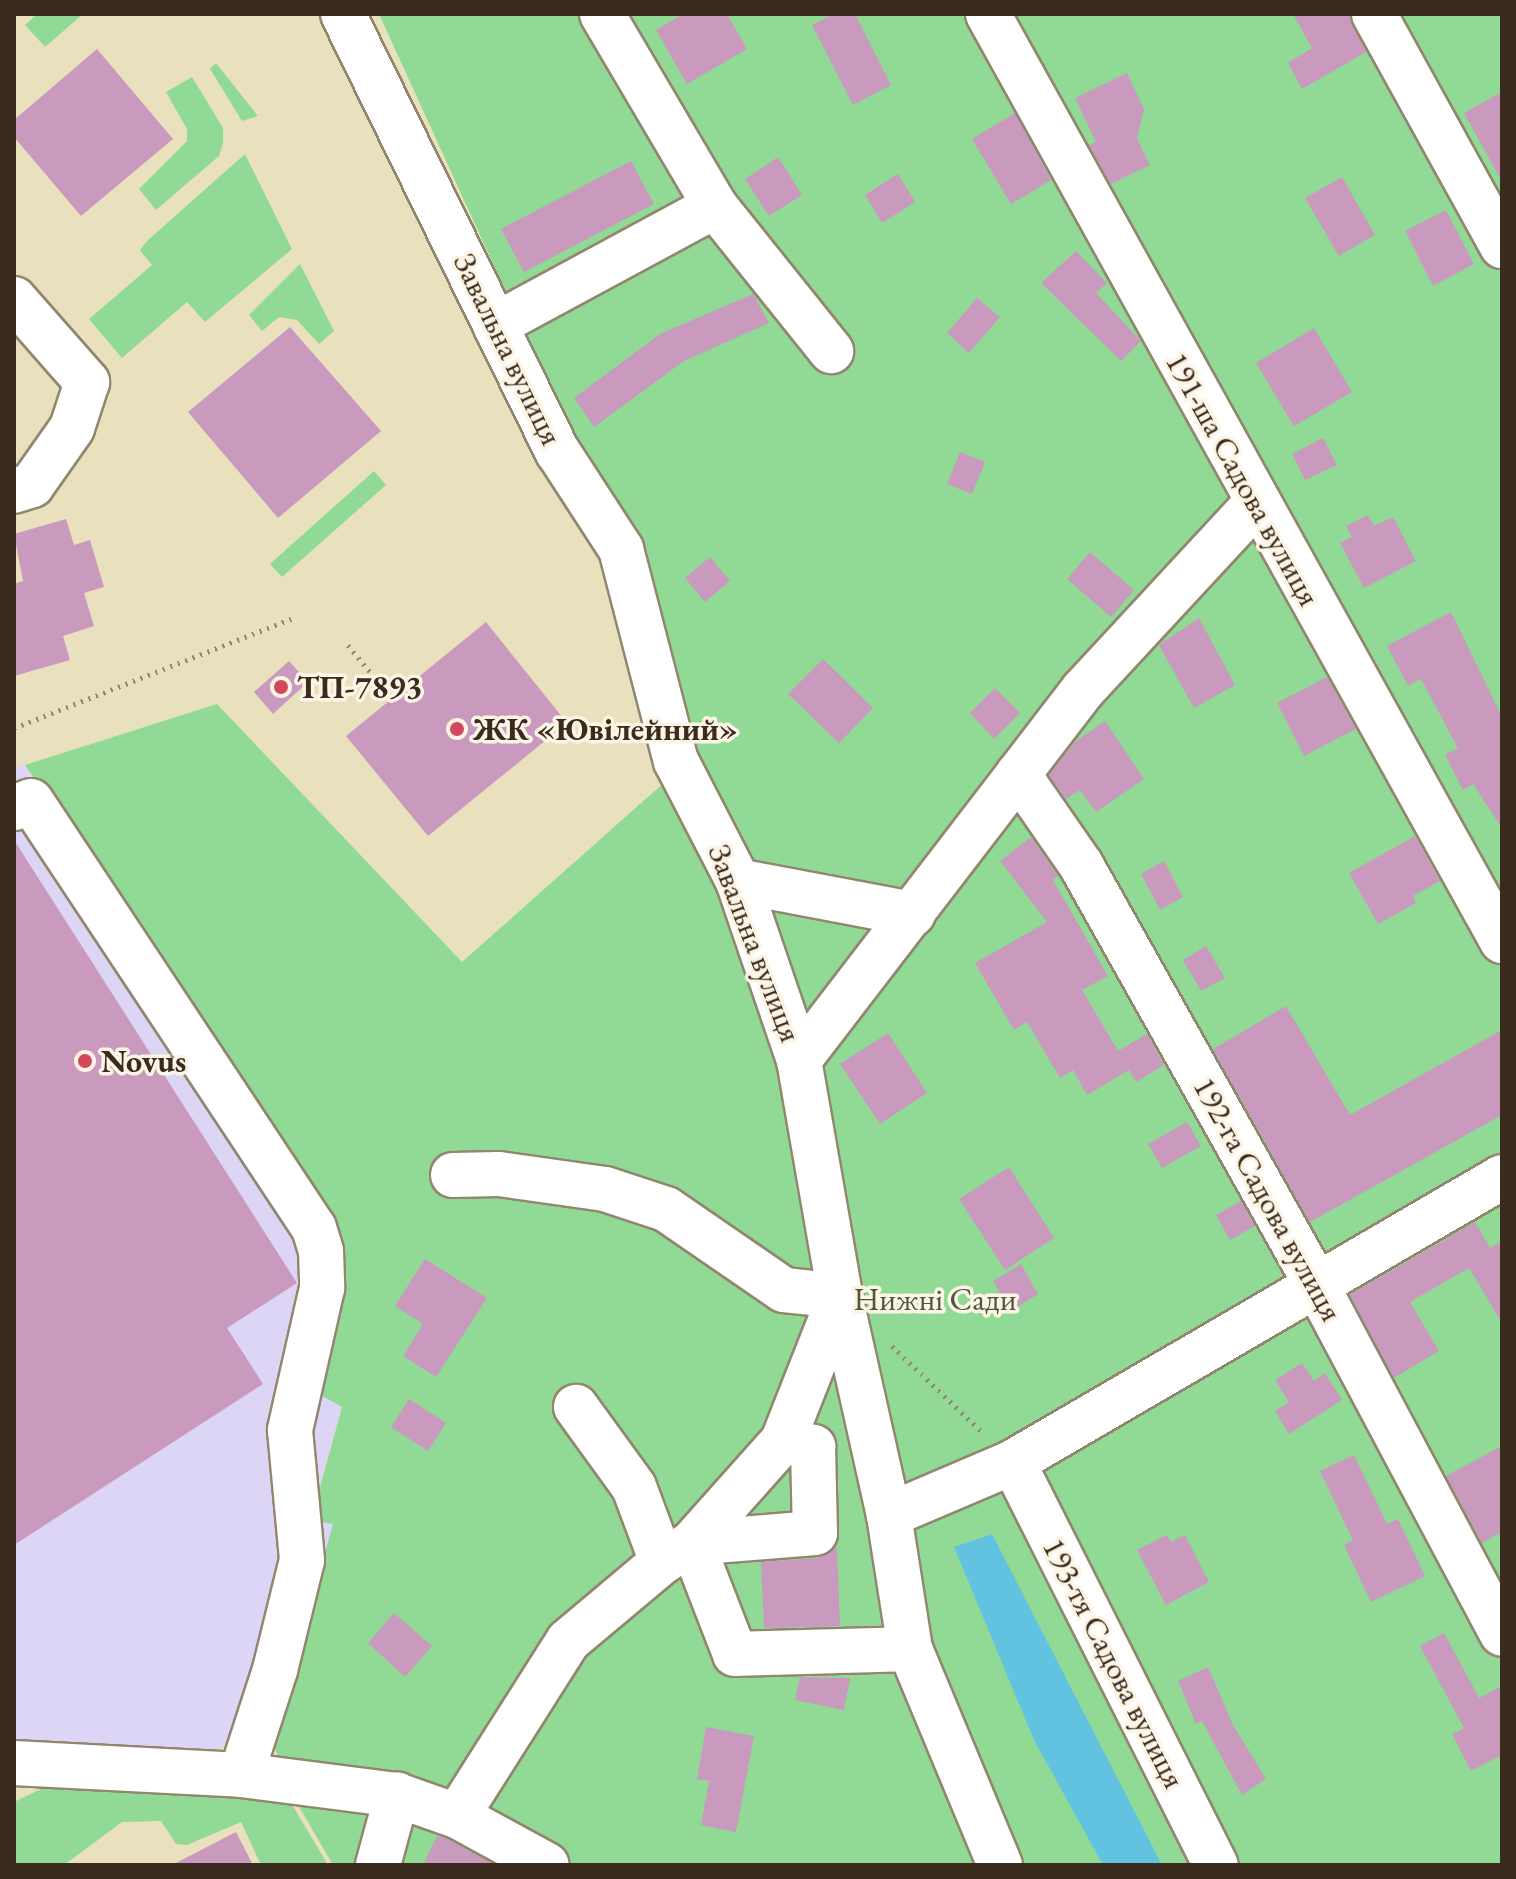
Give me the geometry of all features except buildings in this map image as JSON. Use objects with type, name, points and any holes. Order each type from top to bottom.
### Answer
[{"type":"street","name":"Завальна вулиця","points":[[343,14],[558,452],[621,549],[676,761],[738,881],[799,1060],[840,1296],[889,1515],[910,1649],[1000,1865]]},
{"type":"street","points":[[602,14],[715,206],[831,351]]},
{"type":"street","name":"191-ша Садова вулиця","points":[[988,14],[1256,503],[1502,941]]},
{"type":"street","points":[[1374,14],[1502,246]]},
{"type":"street","points":[[495,325],[715,206]]},
{"type":"street","points":[[14,299],[87,382],[72,428],[32,485],[14,491]]},
{"type":"street","points":[[799,1060],[1083,690],[1256,503]]},
{"type":"street","name":"192-га Садова вулиця","points":[[1018,774],[1081,865],[1316,1284],[1502,1634]]},
{"type":"street","points":[[14,808],[31,801],[314,1228],[321,1251],[322,1288],[290,1430],[302,1560],[275,1670],[241,1775]]},
{"type":"street","points":[[738,881],[913,914]]},
{"type":"street","points":[[453,1175],[499,1174],[605,1189],[666,1209],[784,1290],[840,1296],[783,1441],[677,1552],[568,1641],[457,1816]]},
{"type":"street","points":[[889,1515],[1013,1462],[1502,1177]]},
{"type":"street","points":[[576,1407],[677,1552],[735,1654],[910,1649]]},
{"type":"street","points":[[677,1552],[815,1533],[813,1447],[783,1441]]},
{"type":"street","name":"193-тя Садова вулиця","points":[[1013,1462],[1216,1865]]},
{"type":"street","points":[[14,1763],[241,1775],[397,1795],[457,1816],[547,1865]]},
{"type":"street","points":[[378,1865],[397,1795]]},
{"type":"path","points":[[14,728],[291,619]]},
{"type":"path","points":[[348,645],[392,699]]},
{"type":"path","points":[[886,1340],[1013,1462]]},
{"type":"shaded area","points":[[25,765],[313,1200],[342,1406],[311,1519],[333,1524],[298,1659],[216,1754],[14,1755],[14,768]]},
{"type":"green space","points":[[37,14],[83,14],[45,47],[25,25]]},
{"type":"green space","name":"Нижні Сади","points":[[379,14],[1502,14],[1502,1865],[333,1865],[291,1793],[273,1743],[333,1524],[311,1520],[342,1407],[315,1392],[313,1200],[25,765],[217,704],[462,962],[694,756],[568,428]]},
{"type":"green space","points":[[216,63],[258,116],[242,121],[210,69]]},
{"type":"green space","points":[[192,77],[223,128],[223,143],[219,156],[156,210],[139,189],[187,141],[187,129],[166,92]]},
{"type":"green space","points":[[245,154],[292,249],[205,322],[187,302],[122,358],[89,319],[152,265],[140,250],[147,241]]},
{"type":"green space","points":[[300,264],[334,331],[319,344],[297,320],[279,317],[262,331],[249,315]]},
{"type":"green space","points":[[374,471],[386,485],[282,577],[270,564]]},
{"type":"green space","points":[[49,1785],[287,1796],[328,1865],[261,1865],[241,1822],[187,1845],[176,1844],[161,1821],[122,1822],[64,1865],[14,1865],[14,1802]]},
{"type":"water","points":[[992,1534],[1162,1865],[1103,1865],[1034,1740],[954,1547]]},
{"type":"place","name":"ТП-7893","points":[[281,687]]},
{"type":"place","name":"ЖК «Ювілейний»","points":[[457,729]]},
{"type":"place","name":"Novus","points":[[85,1061]]}]
